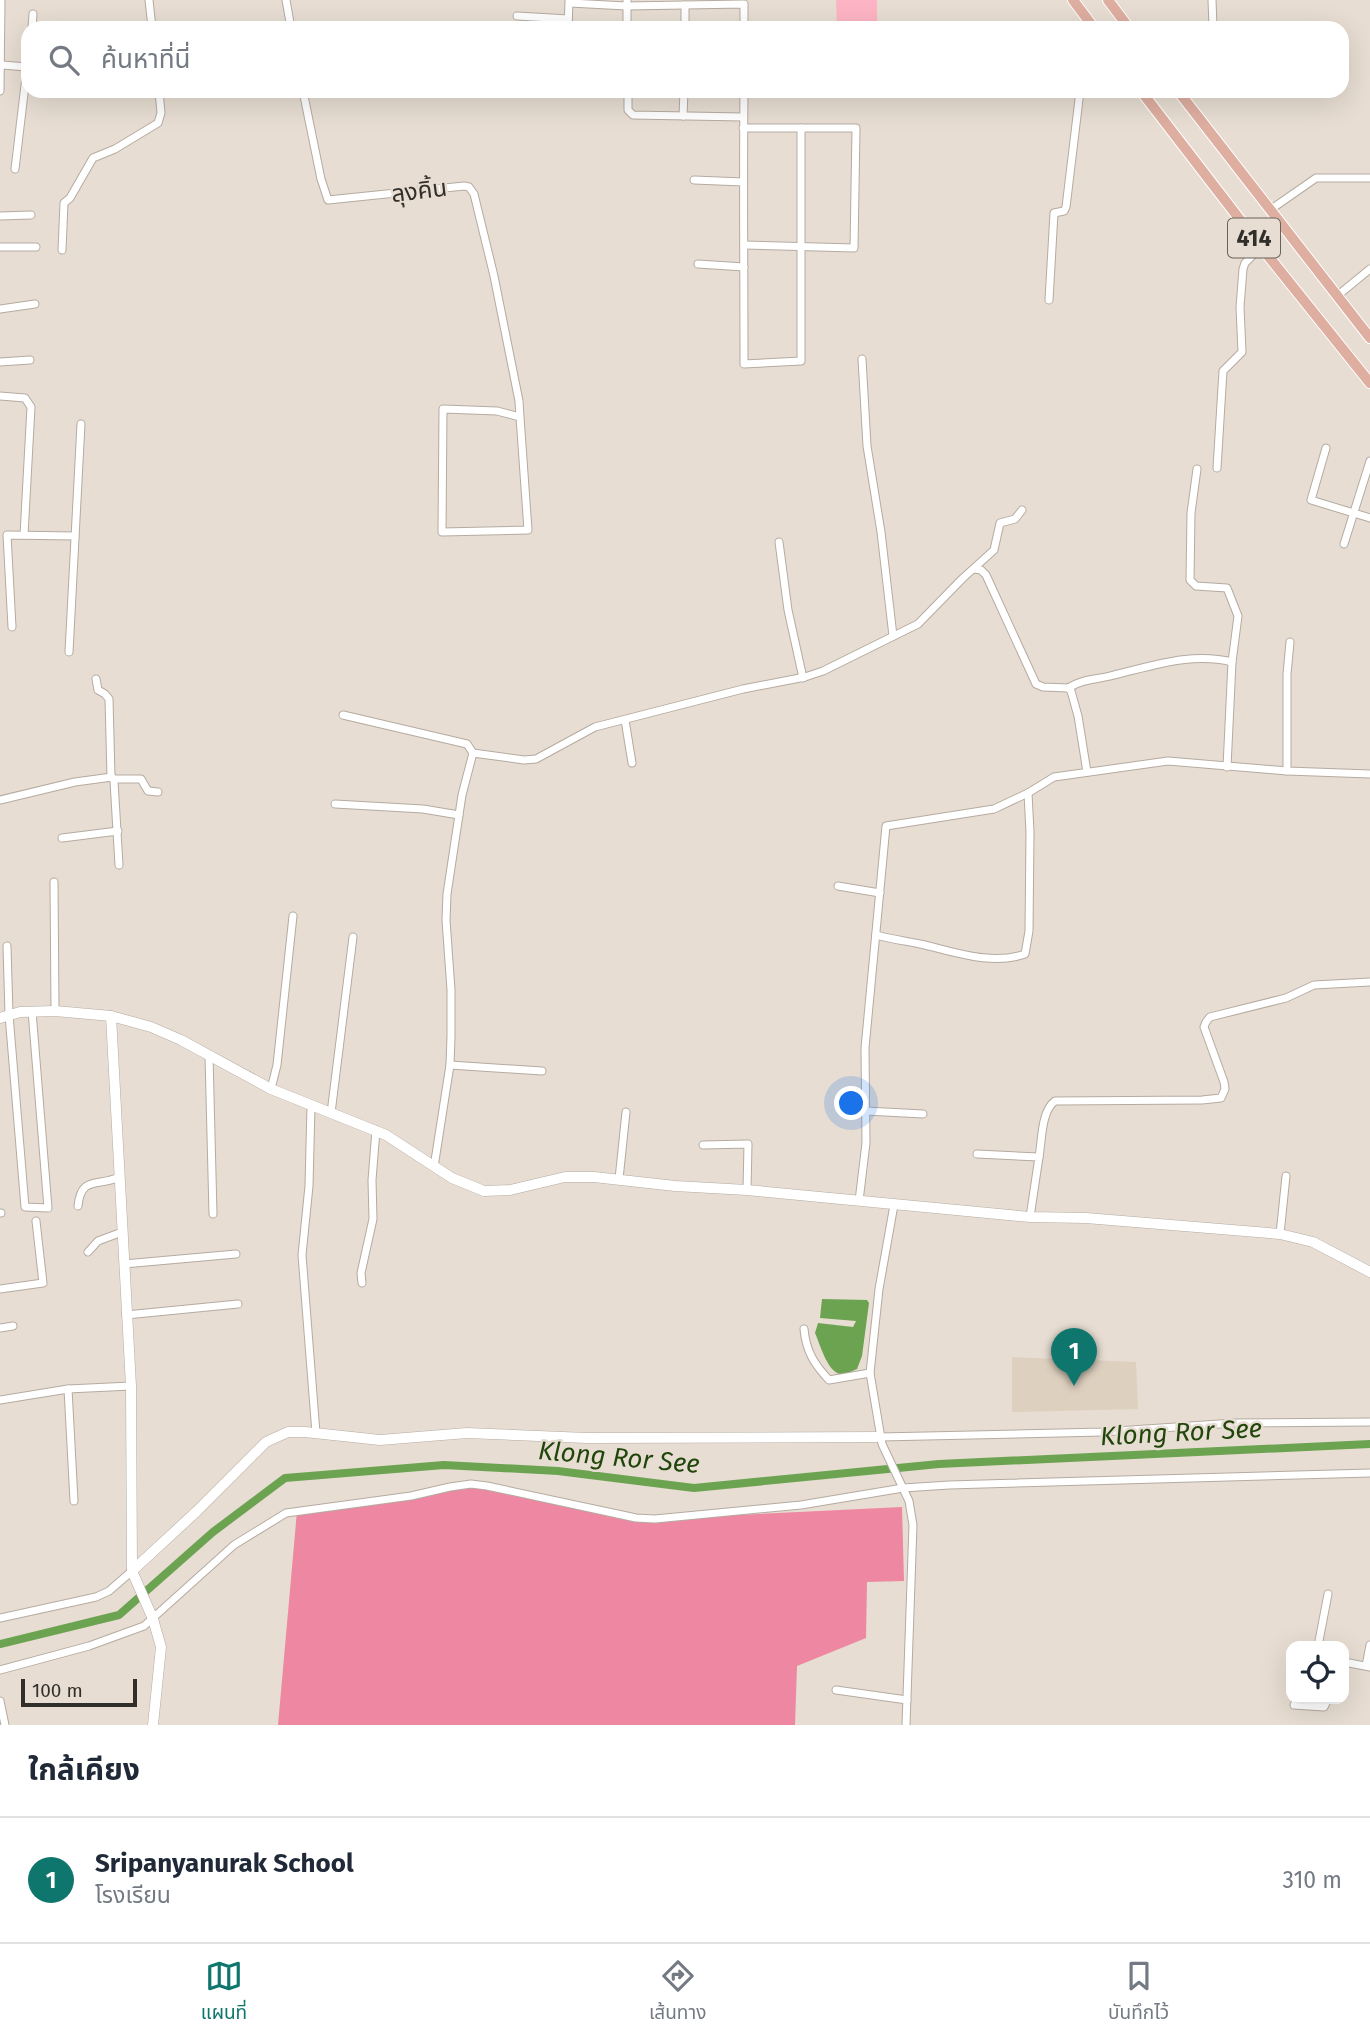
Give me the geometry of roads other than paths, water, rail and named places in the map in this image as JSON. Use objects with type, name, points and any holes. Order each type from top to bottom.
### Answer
[{"type":"main road","points":[[1073,0],[1089,21]]},
{"type":"main road","points":[[1108,0],[1124,21]]},
{"type":"main road","name":"414","points":[[1147,98],[1261,247],[1370,383]]},
{"type":"main road","name":"414","points":[[1183,98],[1370,338]]},
{"type":"street","points":[[0,91],[1,0]]},
{"type":"street","points":[[149,0],[151,21]]},
{"type":"street","points":[[286,0],[290,21]]},
{"type":"street","points":[[1212,0],[1213,21]]},
{"type":"street","points":[[517,16],[568,19],[569,2],[685,5],[737,2],[744,4],[744,21]]},
{"type":"street","points":[[627,3],[627,21]]},
{"type":"street","points":[[685,5],[685,21]]},
{"type":"street","points":[[32,21],[33,14]]},
{"type":"street","points":[[2,65],[21,67]]},
{"type":"street","points":[[15,169],[23,98]]},
{"type":"street","points":[[62,250],[64,203],[70,198],[93,158],[115,149],[158,123],[161,113],[160,98]]},
{"type":"street","name":"ลุงคิ้น","points":[[304,98],[320,180],[328,200],[464,186],[473,191],[512,359],[520,417],[528,530],[442,532],[443,409],[497,411],[520,417]]},
{"type":"street","points":[[628,98],[628,107],[633,115],[743,117]]},
{"type":"street","points":[[683,117],[684,98]]},
{"type":"street","points":[[744,98],[744,364],[801,361],[801,128]]},
{"type":"street","points":[[1049,300],[1054,213],[1066,208],[1079,98]]},
{"type":"street","points":[[743,128],[856,128],[854,248],[744,245]]},
{"type":"street","points":[[1270,210],[1316,178],[1370,178]]},
{"type":"street","points":[[694,180],[743,182]]},
{"type":"street","points":[[0,216],[32,215]]},
{"type":"street","points":[[0,247],[36,247]]},
{"type":"street","points":[[1217,468],[1223,371],[1238,358],[1242,349],[1240,306],[1243,268],[1261,247]]},
{"type":"street","points":[[698,264],[744,267]]},
{"type":"street","points":[[1337,296],[1370,269]]},
{"type":"street","points":[[0,309],[35,304]]},
{"type":"street","points":[[863,359],[867,446],[881,531],[893,636]]},
{"type":"street","points":[[0,362],[30,360]]},
{"type":"street","points":[[0,396],[25,398],[31,407],[24,535]]},
{"type":"street","points":[[69,652],[81,424]]},
{"type":"street","points":[[1326,448],[1311,500],[1370,519]]},
{"type":"street","points":[[1344,544],[1370,461]]},
{"type":"street","points":[[1197,469],[1191,513],[1190,580],[1196,586],[1225,587],[1230,592],[1238,616],[1231,662],[1227,767]]},
{"type":"street","points":[[343,715],[467,744],[473,753],[524,760],[536,759],[594,727],[758,685],[803,678],[914,627],[996,548],[1000,523],[1015,519],[1022,510]]},
{"type":"street","points":[[12,627],[8,535],[75,536]]},
{"type":"street","points":[[779,541],[794,643],[803,678]]},
{"type":"street","points":[[974,569],[981,570],[986,575],[1034,682],[1043,687],[1068,688],[1087,679],[1114,676],[1164,662],[1212,658],[1231,662]]},
{"type":"street","points":[[1287,771],[1286,690],[1290,642]]},
{"type":"street","points":[[96,679],[97,690],[106,694],[109,699],[119,864]]},
{"type":"street","points":[[1068,688],[1073,694],[1078,716],[1087,772]]},
{"type":"street","points":[[625,720],[632,763]]},
{"type":"street","points":[[434,1167],[450,1065],[452,1000],[446,907],[459,815],[473,753]]},
{"type":"street","points":[[859,1201],[866,1143],[865,1048],[886,826],[994,809],[1028,793],[1054,776],[1168,761],[1287,771],[1370,774]]},
{"type":"street","points":[[0,800],[75,782],[112,778],[141,779],[148,792],[158,792]]},
{"type":"street","points":[[876,935],[923,944],[955,954],[1004,958],[1025,954],[1029,931],[1028,793]]},
{"type":"street","points":[[335,804],[459,815]]},
{"type":"street","points":[[62,838],[117,831]]},
{"type":"street","points":[[54,882],[55,1011]]},
{"type":"street","points":[[838,886],[880,893]]},
{"type":"street","points":[[271,1089],[277,1065],[293,916]]},
{"type":"street","points":[[331,1113],[353,937]]},
{"type":"street","points":[[7,946],[4,1016],[25,1207],[48,1208],[32,1011]]},
{"type":"street","points":[[1030,1217],[1047,1113],[1055,1101],[1221,1098],[1225,1089],[1224,1082],[1204,1027],[1210,1017],[1286,998],[1314,985],[1370,982]]},
{"type":"street","points":[[4,1016],[32,1011],[55,1011],[111,1016],[140,1023],[174,1036],[271,1089],[376,1130],[465,1185],[491,1191],[510,1190],[565,1177],[619,1179],[1030,1217],[1086,1218],[1280,1234],[1312,1242],[1370,1272]]},
{"type":"street","points":[[111,1016],[131,1386],[132,1574],[151,1616],[161,1647],[153,1725]]},
{"type":"street","points":[[209,1056],[213,1214]]},
{"type":"street","points":[[450,1065],[542,1071]]},
{"type":"street","points":[[310,1106],[309,1186],[302,1255],[316,1433]]},
{"type":"street","points":[[866,1111],[923,1114]]},
{"type":"street","points":[[619,1179],[626,1112]]},
{"type":"street","points":[[362,1283],[361,1273],[373,1219],[372,1180],[376,1130]]},
{"type":"street","points":[[703,1145],[748,1144],[747,1190]]},
{"type":"street","points":[[977,1154],[1039,1157]]},
{"type":"street","points":[[1280,1234],[1286,1176]]},
{"type":"street","points":[[78,1206],[82,1191],[87,1185],[112,1181],[119,1177]]},
{"type":"street","points":[[894,1205],[879,1289],[870,1373],[881,1441],[909,1501],[913,1525],[906,1725]]},
{"type":"street","points":[[0,1289],[43,1283],[36,1221]]},
{"type":"street","points":[[88,1252],[99,1241],[122,1232]]},
{"type":"street","points":[[124,1264],[236,1254]]},
{"type":"street","points":[[126,1315],[238,1304]]},
{"type":"street","points":[[0,1328],[13,1326]]},
{"type":"street","points":[[804,1329],[808,1353],[829,1380],[870,1373]]},
{"type":"street","points":[[0,1400],[68,1389],[131,1386]]},
{"type":"street","points":[[68,1389],[74,1501]]},
{"type":"street","points":[[0,1618],[96,1597],[109,1591],[132,1574],[266,1442],[288,1432],[380,1440],[467,1433],[587,1438],[881,1441],[1102,1432],[1234,1423],[1370,1422]]},
{"type":"street","points":[[0,1670],[132,1632],[234,1545],[286,1513],[411,1496],[471,1484],[502,1488],[636,1518],[655,1519],[801,1506],[902,1486],[1370,1473]]},
{"type":"street","points":[[1319,1641],[1328,1594]]},
{"type":"street","points":[[1349,1663],[1368,1666],[1370,1645]]},
{"type":"street","points":[[836,1690],[907,1700]]},
{"type":"street","points":[[0,1704],[5,1725]]},
{"type":"street","points":[[1294,1705],[1324,1707],[1326,1704]]},
{"type":"waterway","name":"Klong Ror See","points":[[0,1644],[119,1615],[213,1532],[285,1478],[444,1465],[558,1471],[694,1488],[939,1464],[1370,1444]]},
{"type":"place","name":"Sripanyanurak School","points":[[1074,1386]]}]
